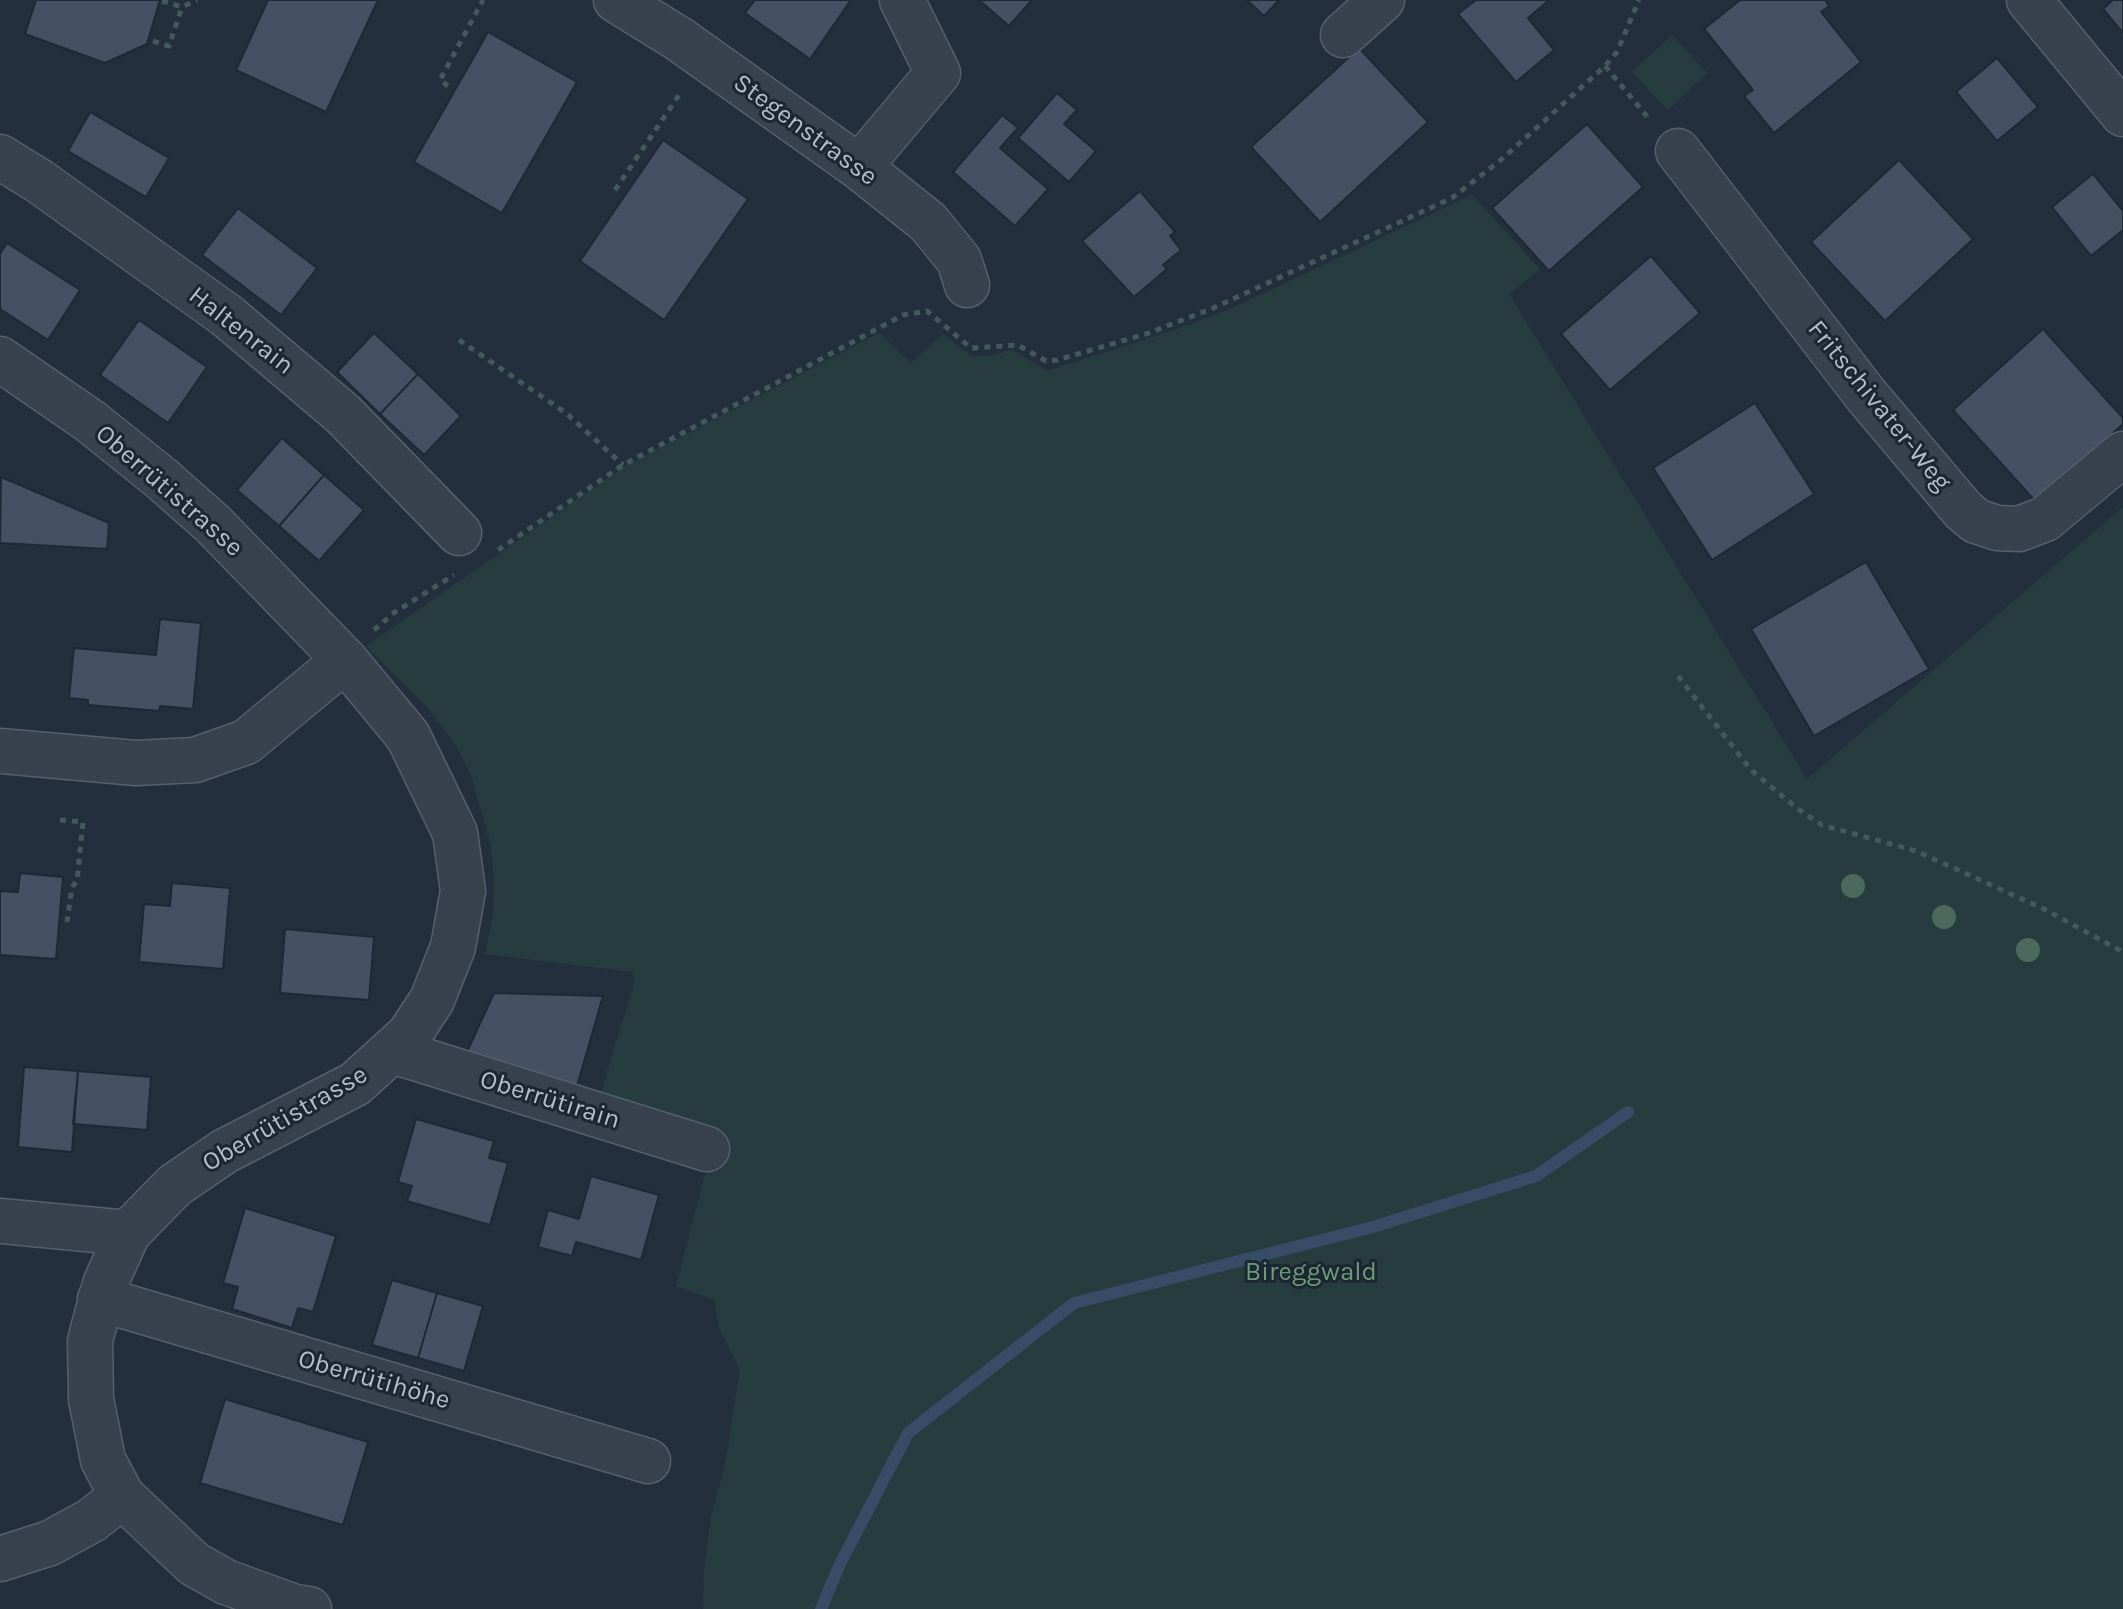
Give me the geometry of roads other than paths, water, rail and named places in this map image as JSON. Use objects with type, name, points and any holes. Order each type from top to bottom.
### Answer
[{"type":"street","name":"Stegenstrasse","points":[[616,0],[679,39],[859,167],[928,222],[959,260],[967,285]]},
{"type":"street","points":[[859,167],[938,73],[902,0]]},
{"type":"street","points":[[1343,35],[1382,0]]},
{"type":"street","points":[[2029,0],[2123,114]]},
{"type":"street","name":"Fritschivater-Weg","points":[[1678,151],[1866,395],[1963,510],[1976,521],[1997,528],[2019,529],[2045,519],[2123,454]]},
{"type":"street","name":"Haltenrain","points":[[0,157],[39,181],[226,315],[343,414],[469,554]]},
{"type":"street","name":"Oberrütistrasse","points":[[0,359],[90,421],[161,478],[213,524],[345,660],[408,736],[455,833],[463,891],[453,947],[432,1000],[409,1035],[355,1084],[225,1151],[175,1185],[128,1233],[100,1299],[90,1341],[91,1399],[103,1460],[122,1496],[194,1564],[226,1582],[295,1607],[309,1609]]},
{"type":"street","points":[[0,751],[136,763],[195,760],[246,742],[345,660]]},
{"type":"street","name":"Oberrütirain","points":[[393,1051],[707,1149]]},
{"type":"street","points":[[0,1221],[128,1233]]},
{"type":"street","name":"Oberrütihöhe","points":[[100,1299],[648,1461]]},
{"type":"street","points":[[0,1559],[50,1543],[92,1520],[122,1496]]},
{"type":"waterway","points":[[821,1609],[839,1566],[908,1433],[1074,1303],[1373,1227],[1536,1176],[1628,1112]]},
{"type":"park label","name":"Bireggwald","points":[[1311,1273]]}]
